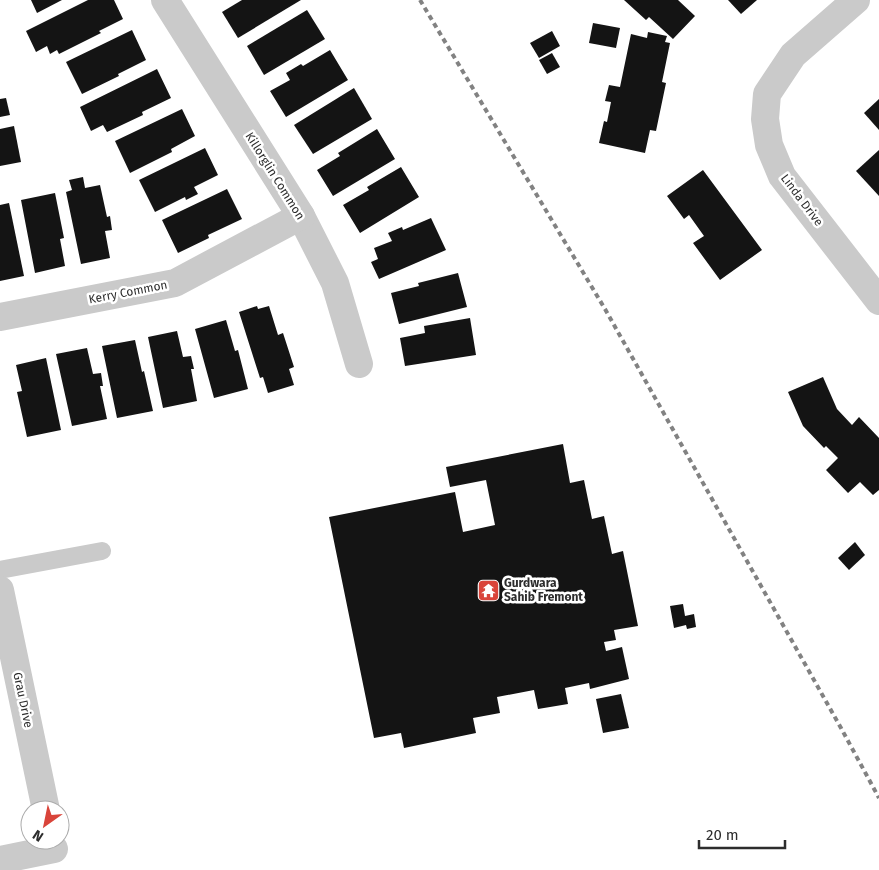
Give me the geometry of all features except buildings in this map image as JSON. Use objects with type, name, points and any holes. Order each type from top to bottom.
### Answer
[{"type":"street","name":"Killorglin Common","points":[[165,0],[301,216],[335,283],[359,364]]},
{"type":"street","name":"Linda Drive","points":[[856,0],[793,55],[768,94],[765,119],[769,145],[782,176],[879,301]]},
{"type":"street","name":"Kerry Common","points":[[0,317],[175,283],[301,216]]},
{"type":"street","name":"Grau Drive","points":[[0,590],[44,800]]},
{"type":"street","points":[[0,860],[55,853]]},
{"type":"lane","points":[[0,570],[102,551]]},
{"type":"railway","points":[[420,0],[605,309],[879,798]]},
{"type":"place","name":"Gurdwara Sahib Fremont","points":[[488,590]]}]
